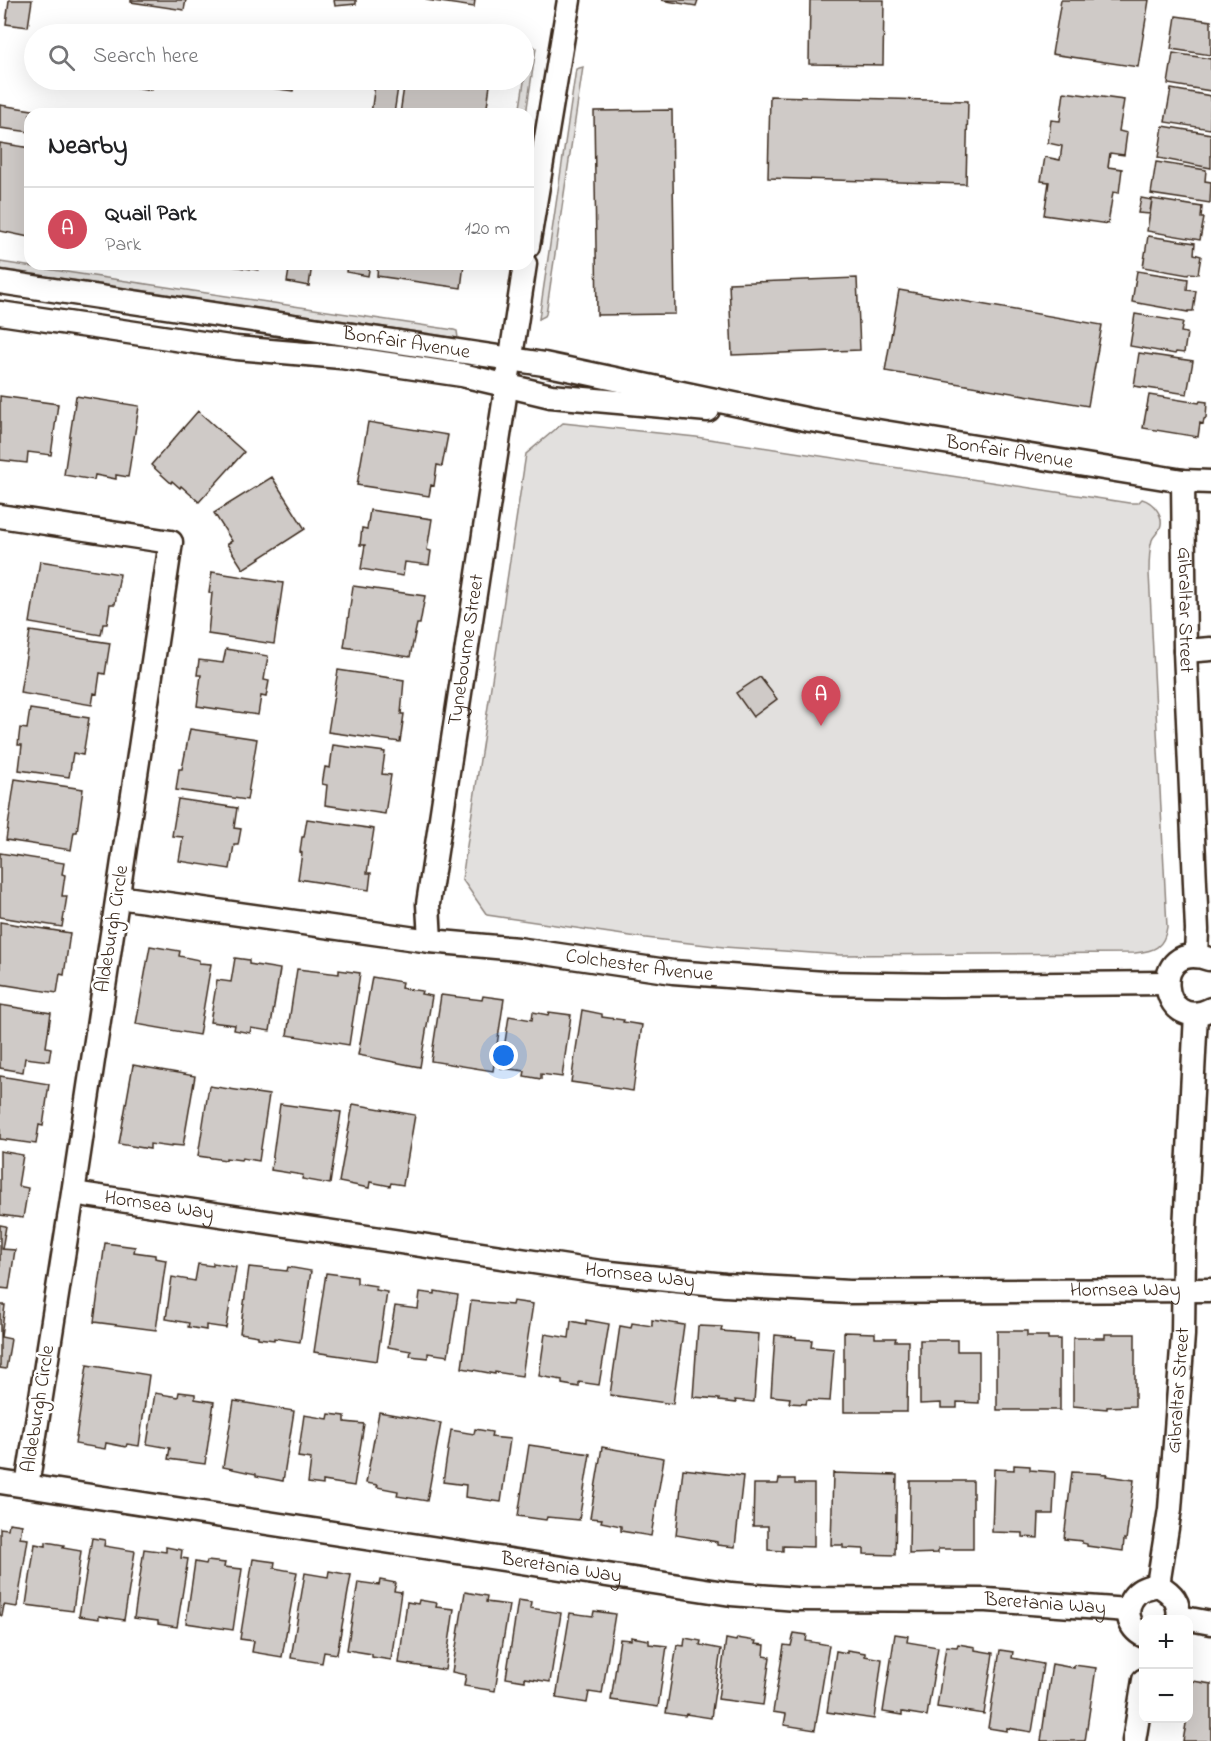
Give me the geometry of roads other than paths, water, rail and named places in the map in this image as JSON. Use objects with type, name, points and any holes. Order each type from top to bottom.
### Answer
[{"type":"street","points":[[534,210],[569,0]]},
{"type":"street","name":"Tynebourne Street","points":[[430,941],[429,904],[524,270]]},
{"type":"street","name":"Bonfair Avenue","points":[[0,282],[510,359],[810,420],[1183,481],[1211,482]]},
{"type":"street","name":"Bonfair Avenue","points":[[0,313],[236,348],[341,357],[462,375],[551,396],[810,420]]},
{"type":"street","name":"Gibraltar Street","points":[[1183,481],[1185,651],[1196,922],[1204,958]]},
{"type":"street","name":"Aldeburgh Circle","points":[[0,516],[171,542],[27,1486]]},
{"type":"street","points":[[1185,651],[1211,649]]},
{"type":"street","name":"Colchester Avenue","points":[[118,897],[430,941],[518,949],[673,972],[824,983],[940,985],[1167,983]]},
{"type":"street","points":[[1203,1011],[1186,1012],[1178,1008],[1167,992],[1167,983],[1174,965],[1182,959],[1204,958]]},
{"type":"street","name":"Gibraltar Street","points":[[1158,1586],[1170,1509],[1183,1335],[1184,1249],[1203,1011]]},
{"type":"street","name":"Hornsea Way","points":[[73,1193],[601,1272],[725,1285],[849,1292],[1211,1290]]},
{"type":"street","name":"Beretania Way","points":[[0,1482],[731,1594],[797,1599],[987,1600],[1128,1610]]},
{"type":"street","points":[[1139,1634],[1132,1627],[1128,1610],[1135,1595],[1141,1590],[1158,1586],[1172,1594],[1179,1608],[1179,1615]]},
{"type":"street","points":[[1193,1620],[1211,1623]]},
{"type":"street","points":[[1134,1741],[1139,1707]]},
{"type":"place","name":"Quail Park","points":[[821,726]]}]
